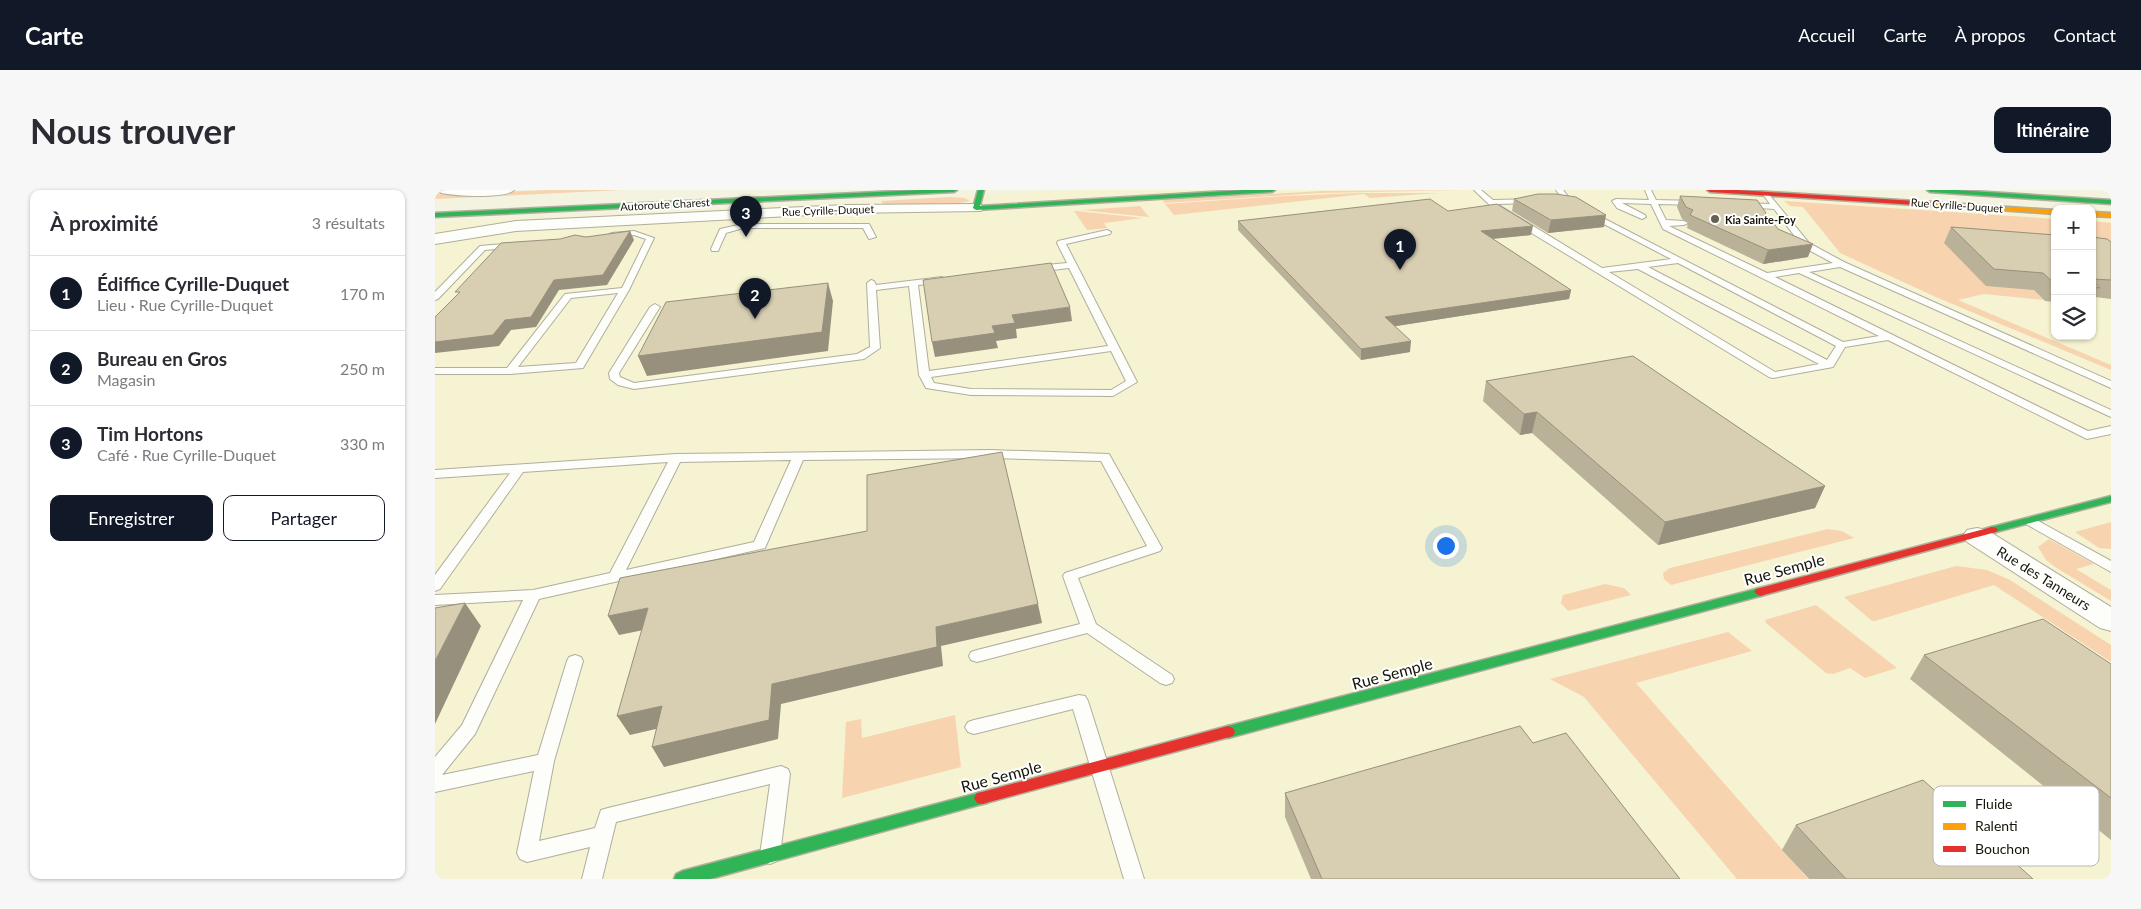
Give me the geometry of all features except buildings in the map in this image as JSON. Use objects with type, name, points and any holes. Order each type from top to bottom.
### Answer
[{"type":"main road","name":"Autoroute Charest","points":[[435,215],[954,190]]},
{"type":"main road","points":[[976,208],[981,190]]},
{"type":"main road","name":"Rue Cyrille-Duquet","points":[[976,208],[1272,190]]},
{"type":"main road","name":"Rue Cyrille-Duquet","points":[[1710,190],[2051,212]]},
{"type":"main road","points":[[1930,190],[2111,202]]},
{"type":"main road","points":[[2100,190],[2111,191]]},
{"type":"main road","points":[[1006,207],[1008,194]]},
{"type":"main road","points":[[454,202],[510,195]]},
{"type":"main road","points":[[791,198],[866,199],[872,201],[873,208]]},
{"type":"main road","points":[[2096,214],[2111,216]]},
{"type":"main road","name":"Rue Semple","points":[[683,879],[1100,766],[1977,536],[2111,499]]},
{"type":"street","points":[[446,190],[510,195]]},
{"type":"street","name":"Rue Cyrille-Duquet","points":[[435,228],[501,227],[873,208],[976,208]]},
{"type":"street","name":"Rue Cyrille-Duquet","points":[[435,239],[501,227]]},
{"type":"street","name":"Rue des Tanneurs","points":[[1977,536],[2111,621]]},
{"type":"lane","points":[[1477,190],[1500,210],[1773,375],[1829,364],[1842,345]]},
{"type":"lane","points":[[1548,201],[1570,202],[1559,190]]},
{"type":"lane","points":[[1647,190],[1666,227],[2087,435],[2111,430]]},
{"type":"lane","points":[[1765,193],[1806,245],[1841,264],[2111,385]]},
{"type":"lane","points":[[1491,202],[1539,201]]},
{"type":"lane","points":[[1642,217],[1620,206],[1616,201],[1701,204]]},
{"type":"lane","points":[[1729,205],[1776,206]]},
{"type":"lane","points":[[1684,223],[1642,217],[1605,220],[1842,345],[1889,338]]},
{"type":"lane","points":[[634,233],[650,219]]},
{"type":"lane","points":[[715,249],[723,231],[743,226],[866,226],[872,237]]},
{"type":"lane","points":[[1780,230],[1795,230]]},
{"type":"lane","points":[[913,284],[924,375],[930,386],[971,392],[1113,393],[1132,382],[1061,243],[1107,232]]},
{"type":"lane","points":[[435,372],[510,371],[579,366],[625,290],[650,238],[634,233],[599,236]]},
{"type":"lane","points":[[435,297],[483,248],[522,244]]},
{"type":"lane","points":[[1600,272],[1680,260]]},
{"type":"lane","points":[[1766,276],[1841,264]]},
{"type":"lane","points":[[1025,270],[1072,265]]},
{"type":"lane","points":[[1639,266],[1829,364]]},
{"type":"lane","points":[[1801,270],[2111,414]]},
{"type":"lane","points":[[655,307],[614,373],[615,378],[622,383],[635,386],[860,357],[875,348],[871,286],[913,284],[951,279]]},
{"type":"lane","points":[[510,371],[568,296],[625,290]]},
{"type":"lane","points":[[924,375],[1114,348]]},
{"type":"lane","points":[[435,474],[676,458],[990,454],[1105,457],[1155,548],[1071,576],[1089,627],[1165,679]]},
{"type":"lane","points":[[435,600],[533,595],[760,545],[799,456]]},
{"type":"lane","points":[[615,577],[676,458]]},
{"type":"lane","points":[[435,586],[519,469]]},
{"type":"lane","points":[[2031,521],[2111,567]]},
{"type":"lane","points":[[435,770],[469,729],[533,595]]},
{"type":"lane","points":[[977,656],[1089,627]]},
{"type":"lane","points":[[575,661],[545,762],[527,853],[603,835]]},
{"type":"lane","points":[[974,726],[1079,701],[1134,879]]},
{"type":"lane","points":[[435,784],[545,762]]},
{"type":"lane","points":[[592,879],[608,816],[781,774],[770,856]]},
{"type":"shaded area","points":[[547,190],[623,190],[435,199],[435,193],[455,194]]},
{"type":"shaded area","points":[[1086,190],[1764,190],[2051,207],[2051,340],[2096,340],[2096,210],[2111,209],[2111,879],[435,879],[435,223]]},
{"type":"shaded area","points":[[1467,190],[1320,193],[1164,203],[1163,200],[1322,191]]},
{"type":"shaded area","points":[[1360,193],[1439,193],[1370,198],[1364,194],[1174,215],[1165,204],[1285,196]]},
{"type":"shaded area","points":[[949,197],[964,198],[970,201],[955,204],[884,205],[881,201]]},
{"type":"shaded area","points":[[1784,201],[2051,219],[2051,258],[2034,290],[2044,300],[1984,294],[1958,300],[2111,365],[2111,370],[1938,298],[1840,253],[1803,207],[1790,206]]},
{"type":"shaded area","points":[[1140,206],[1149,217],[1082,210]]},
{"type":"shaded area","points":[[1074,211],[1143,218],[1104,223],[1107,228],[1087,230]]},
{"type":"shaded area","points":[[2096,221],[2111,223],[2111,265],[2096,256]]},
{"type":"shaded area","points":[[2111,522],[2111,549],[2099,548],[2075,532]]},
{"type":"shaded area","points":[[1828,529],[1842,531],[1854,538],[1671,585],[1664,579],[1663,573],[1670,568]]},
{"type":"shaded area","points":[[2049,539],[2094,564],[2076,569],[2111,590],[2111,601],[2046,560],[2038,547]]},
{"type":"shaded area","points":[[1956,566],[1987,570],[2010,580],[2111,645],[2111,662],[1994,585],[1875,621],[1872,621],[1844,597]]},
{"type":"shaded area","points":[[1605,584],[1624,588],[1631,595],[1568,611],[1561,603],[1563,595]]},
{"type":"shaded area","points":[[1816,605],[1897,668],[1865,678],[1850,668],[1833,674],[1826,673],[1766,623],[1765,620]]},
{"type":"shaded area","points":[[1728,632],[1752,651],[1636,683],[1808,879],[1737,879],[1584,697],[1550,679]]},
{"type":"shaded area","points":[[955,715],[961,767],[842,798],[846,722],[861,719],[862,738]]},
{"type":"traffic: fast","points":[[435,215],[954,190]]},
{"type":"traffic: fast","points":[[981,190],[976,208],[1272,190]]},
{"type":"traffic: fast","points":[[1930,190],[2111,202]]},
{"type":"traffic: fast","points":[[1992,530],[2111,499]]},
{"type":"traffic: fast","points":[[1228,732],[1760,592]]},
{"type":"traffic: fast","points":[[682,879],[982,798]]},
{"type":"traffic: slow","points":[[1932,204],[2051,212]]},
{"type":"traffic: slow","points":[[2096,214],[2111,215]]},
{"type":"traffic: jam","points":[[1710,190],[1932,204]]},
{"type":"traffic: jam","points":[[1760,592],[1992,530]]},
{"type":"traffic: jam","points":[[982,798],[1228,732]]},
{"type":"place","name":"Kia Sainte-Foy","points":[[1715,219]]},
{"type":"place","name":"Tim Hortons","points":[[746,237]]},
{"type":"place","name":"Édiffice Cyrille-Duquet","points":[[1400,270]]},
{"type":"place","name":"Bureau en Gros","points":[[755,319]]}]
